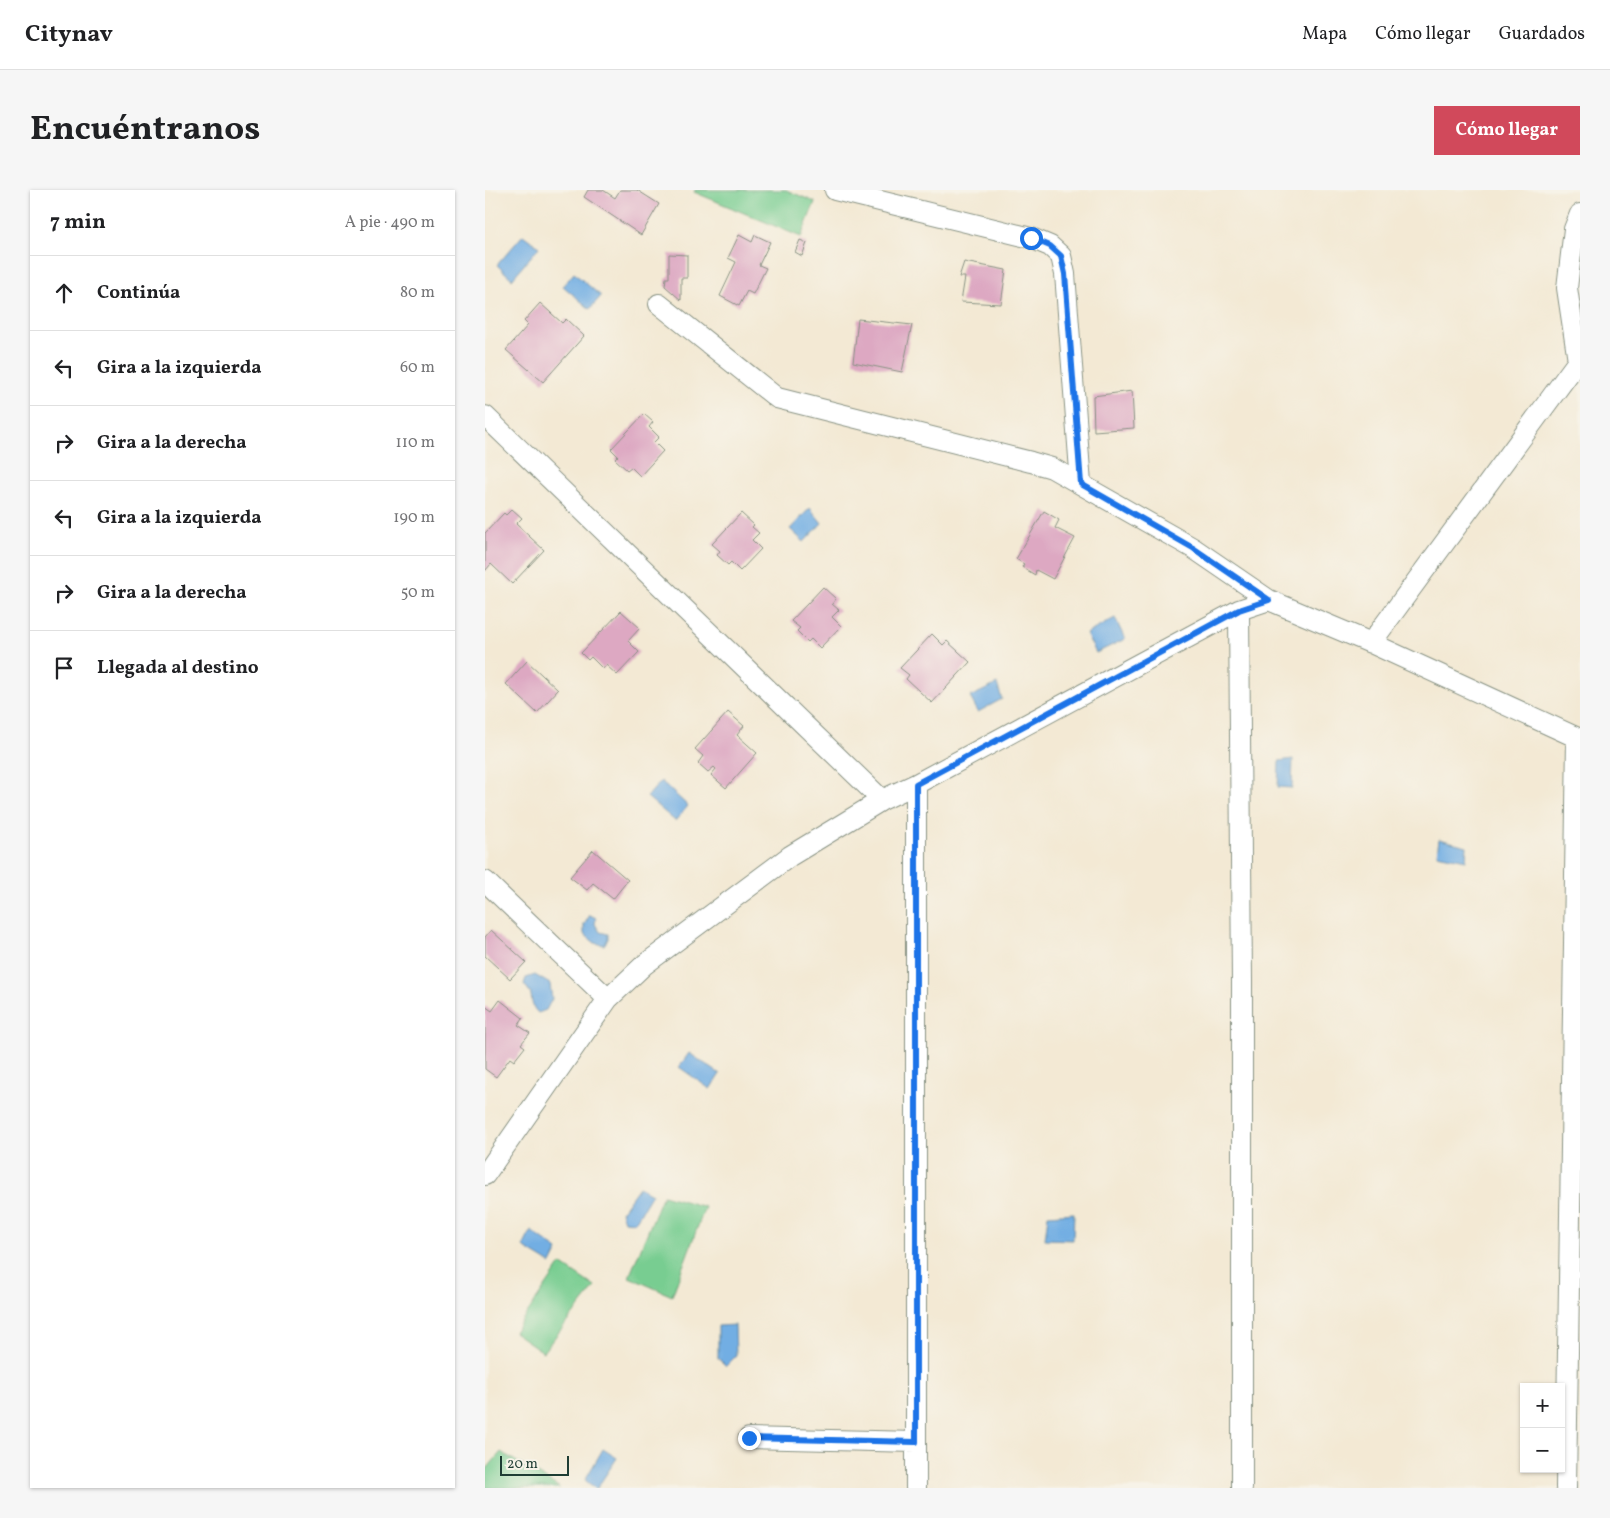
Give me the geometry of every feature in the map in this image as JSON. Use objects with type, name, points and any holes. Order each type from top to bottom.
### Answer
[{"type":"street","points":[[835,190],[1031,238],[1050,246],[1061,256],[1065,274],[1081,484]]},
{"type":"street","points":[[1371,643],[1579,362],[1567,288],[1574,229],[1580,214]]},
{"type":"street","points":[[659,304],[777,398],[1051,468],[1193,548],[1269,600],[1371,643],[1578,739],[1566,1488]]},
{"type":"street","points":[[485,416],[882,800]]},
{"type":"street","points":[[485,1175],[608,999],[645,965],[790,856],[882,800],[916,784],[1239,610],[1269,600]]},
{"type":"street","points":[[1239,610],[1242,981],[1241,1488]]},
{"type":"street","points":[[916,784],[916,1488]]},
{"type":"street","points":[[485,881],[608,999]]},
{"type":"street","points":[[749,1438],[916,1442]]},
{"type":"green space","points":[[695,190],[786,190],[815,202],[801,237],[694,192]]},
{"type":"green space","points":[[663,1195],[705,1207],[672,1296],[629,1277]]},
{"type":"green space","points":[[561,1264],[595,1287],[543,1352],[514,1332]]},
{"type":"green space","points":[[501,1452],[560,1488],[485,1488],[485,1471]]},
{"type":"water","points":[[523,235],[539,247],[512,279],[497,265]]},
{"type":"water","points":[[574,273],[601,296],[590,309],[563,286]]},
{"type":"water","points":[[810,508],[822,523],[804,542],[790,529]]},
{"type":"water","points":[[1115,618],[1125,639],[1096,653],[1086,634]]},
{"type":"water","points":[[997,684],[1002,699],[978,712],[970,697]]},
{"type":"water","points":[[1293,759],[1292,788],[1278,787],[1279,761]]},
{"type":"water","points":[[661,781],[688,806],[675,821],[647,797]]},
{"type":"water","points":[[1439,839],[1467,846],[1466,860],[1437,854]]},
{"type":"water","points":[[590,915],[596,918],[595,924],[600,932],[608,934],[608,939],[604,945],[595,943],[584,934],[584,925]]},
{"type":"water","points":[[535,975],[550,984],[552,999],[546,1010],[538,1013],[524,984],[526,978]]},
{"type":"water","points":[[689,1053],[720,1074],[710,1089],[679,1067]]},
{"type":"water","points":[[639,1187],[652,1194],[635,1222],[624,1221],[621,1212]]},
{"type":"water","points":[[1074,1213],[1073,1240],[1045,1239],[1048,1215]]},
{"type":"water","points":[[531,1231],[558,1250],[551,1264],[523,1247]]},
{"type":"water","points":[[735,1325],[736,1356],[726,1366],[718,1358],[718,1326]]},
{"type":"water","points":[[603,1449],[617,1458],[597,1488],[595,1488],[585,1480]]},
{"type":"building","points":[[588,190],[603,190],[615,198],[620,190],[637,190],[659,204],[641,235],[584,197]]},
{"type":"building","points":[[739,235],[752,242],[755,235],[770,242],[759,265],[766,268],[753,294],[747,291],[739,306],[720,296],[736,262],[728,258]]},
{"type":"building","points":[[800,240],[807,243],[802,256],[795,252]]},
{"type":"building","points":[[669,254],[687,255],[687,278],[681,278],[681,300],[665,286],[666,278],[669,278]]},
{"type":"building","points":[[964,262],[1006,270],[1001,304],[961,302],[965,277],[959,277]]},
{"type":"building","points":[[540,303],[562,323],[566,319],[584,336],[543,382],[506,350],[528,325],[524,321]]},
{"type":"building","points":[[858,319],[912,325],[902,372],[853,362]]},
{"type":"building","points":[[1132,391],[1134,428],[1094,431],[1093,396]]},
{"type":"building","points":[[644,414],[653,422],[649,427],[659,437],[654,442],[663,451],[640,476],[631,467],[627,470],[615,459],[618,456],[611,449]]},
{"type":"building","points":[[512,509],[522,518],[516,524],[544,550],[512,584],[491,564],[485,571],[485,533],[504,513],[506,515]]},
{"type":"building","points":[[1044,511],[1059,520],[1055,528],[1075,538],[1053,579],[1036,570],[1035,575],[1022,567],[1024,564],[1016,559]]},
{"type":"building","points":[[741,513],[754,525],[752,527],[759,533],[752,540],[761,549],[740,571],[731,562],[728,565],[717,555],[720,551],[712,544]]},
{"type":"building","points":[[823,587],[836,599],[832,604],[839,610],[832,617],[841,626],[820,648],[811,639],[808,642],[797,631],[800,628],[791,621]]},
{"type":"building","points":[[621,611],[640,628],[628,641],[639,652],[617,675],[606,665],[603,669],[591,657],[588,660],[581,653]]},
{"type":"building","points":[[932,634],[943,645],[947,641],[970,662],[932,703],[906,679],[909,675],[900,668]]},
{"type":"building","points":[[527,661],[558,690],[537,713],[506,684]]},
{"type":"building","points":[[728,712],[744,726],[737,735],[757,753],[726,788],[711,775],[716,769],[714,767],[708,772],[698,763],[703,756],[695,749]]},
{"type":"building","points":[[593,850],[628,880],[613,899],[593,883],[587,890],[570,877]]},
{"type":"building","points":[[491,930],[526,962],[510,979],[485,956],[485,937]]},
{"type":"building","points":[[500,1000],[523,1018],[518,1025],[530,1033],[521,1044],[525,1047],[514,1061],[510,1058],[496,1077],[485,1069],[485,1006],[492,1011]]},
{"type":"route","points":[[749,1438],[916,1442],[916,784],[1239,610],[1269,600],[1193,548],[1081,484],[1065,274],[1061,256],[1050,246],[1031,238]]}]
